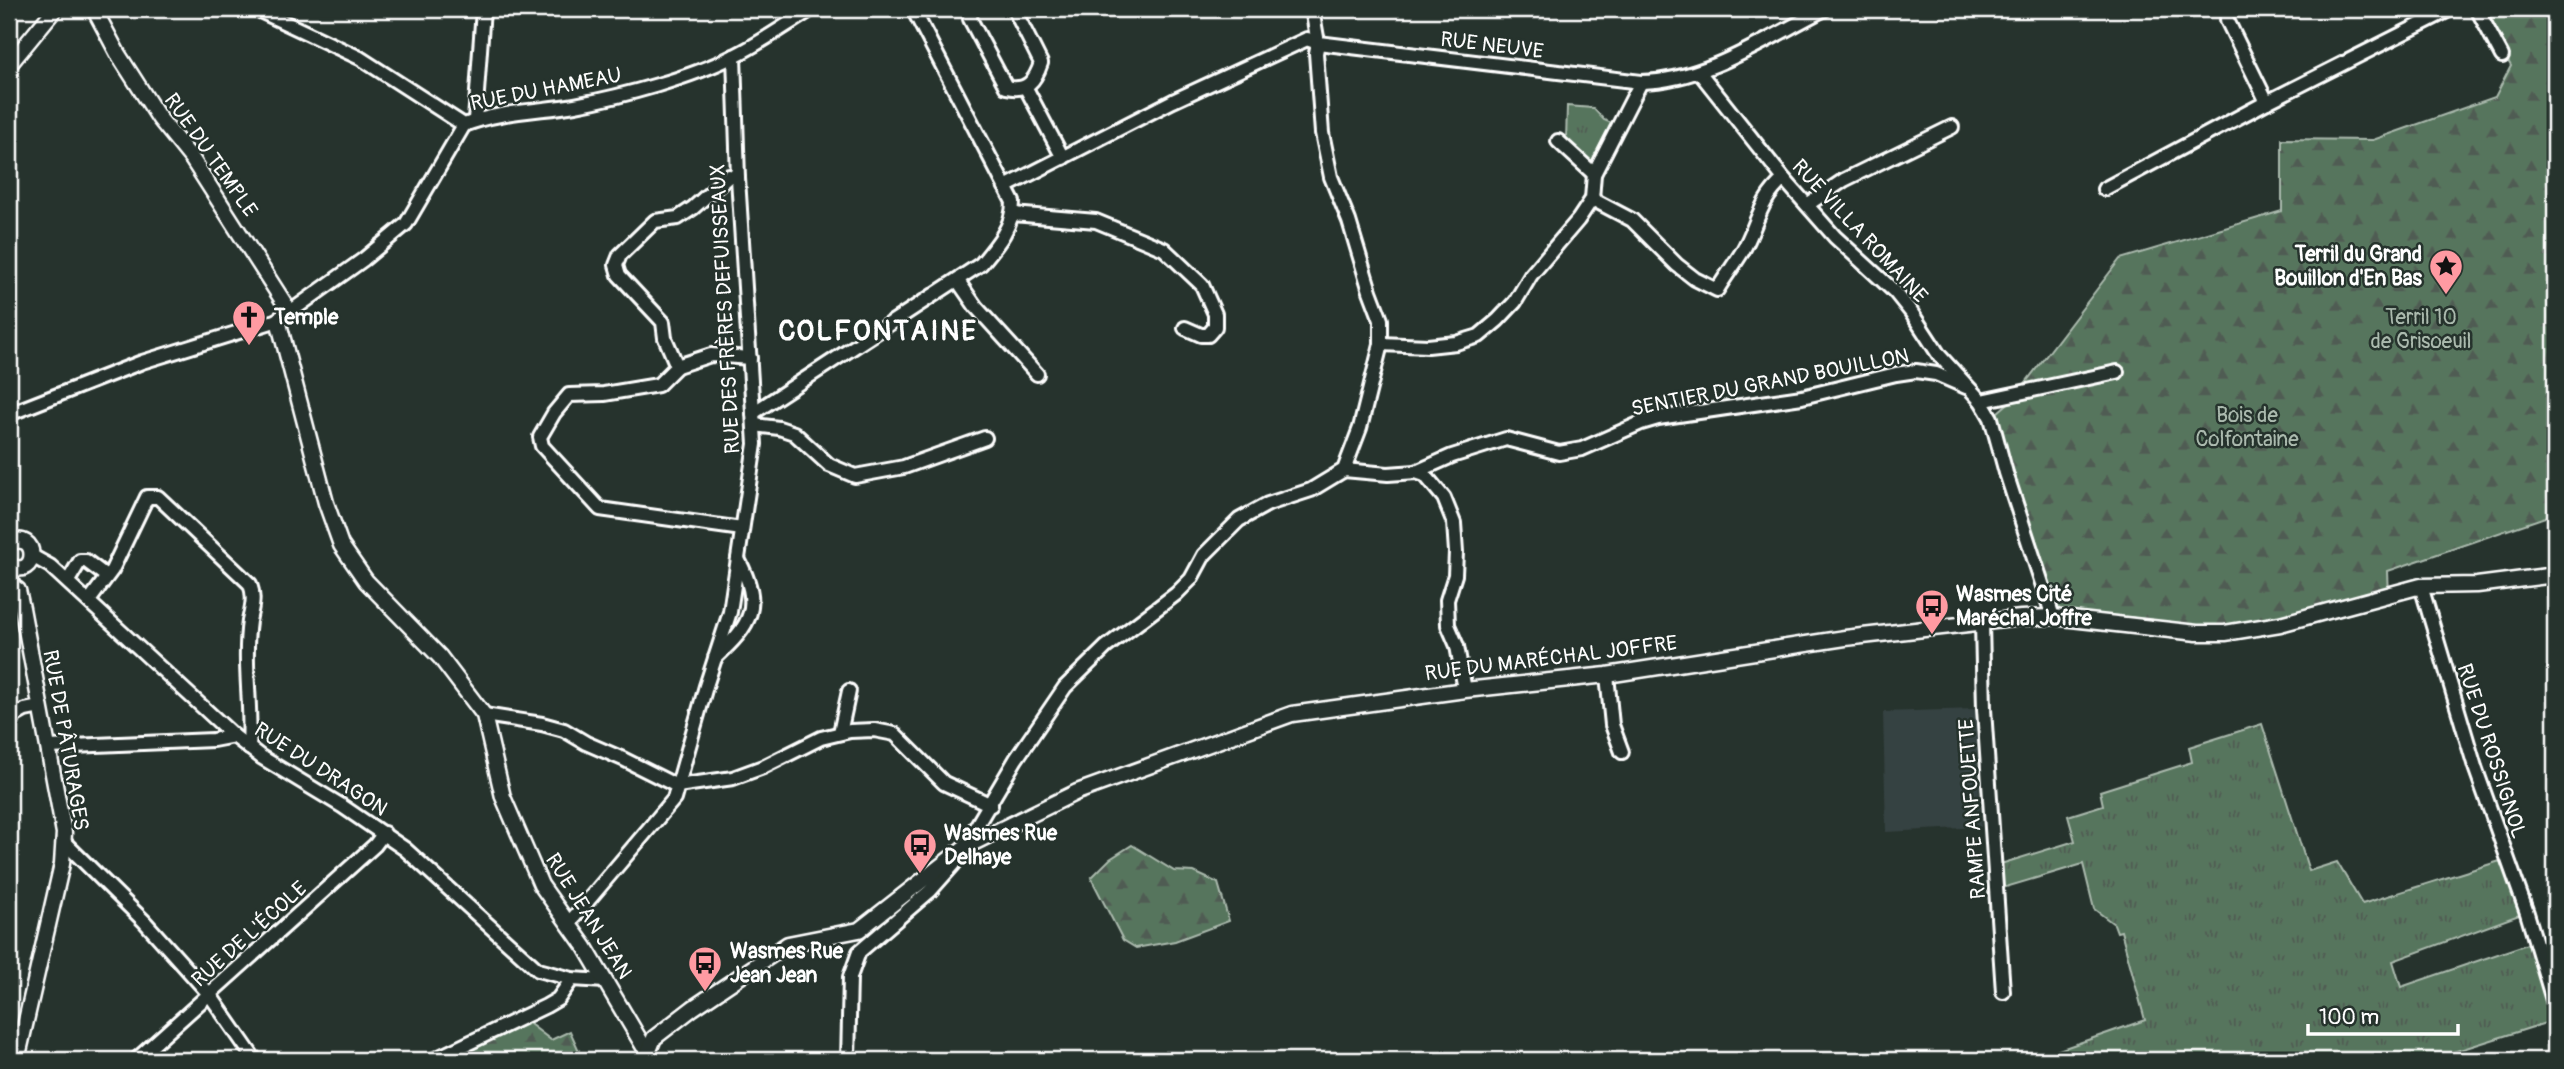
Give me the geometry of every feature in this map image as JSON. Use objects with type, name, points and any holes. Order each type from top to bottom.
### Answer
[{"type":"street","points":[[9,65],[55,9]]},
{"type":"street","name":"RUE DU TEMPLE","points":[[94,9],[118,54],[159,118],[192,159],[284,316],[326,503],[341,545],[366,580],[440,657],[484,715]]},
{"type":"street","name":"RUE DU HAMEAU","points":[[256,9],[360,58],[470,122],[574,105],[619,95],[681,76],[734,57],[813,9]]},
{"type":"street","points":[[9,414],[142,362],[284,316],[364,259],[405,224],[470,122],[483,9]]},
{"type":"street","points":[[753,419],[981,264],[1002,240],[1013,214],[1013,202],[913,9]]},
{"type":"street","points":[[971,9],[970,19],[1006,87],[1016,90],[1026,88],[1036,78],[1041,63],[1014,9]]},
{"type":"street","points":[[1312,9],[1318,43],[1316,53],[1322,133],[1331,177],[1349,221],[1381,320],[1381,344],[1360,428],[1344,470]]},
{"type":"street","name":"RUE NEUVE","points":[[1005,187],[1173,101],[1307,39],[1318,43],[1641,82],[1667,81],[1700,73],[1825,9]]},
{"type":"street","points":[[2104,189],[2267,102],[2451,9]]},
{"type":"street","points":[[2477,9],[2502,56]]},
{"type":"street","points":[[2227,20],[2267,102]]},
{"type":"street","name":"RUE DES FRÈRES DEFUISSEAUX","points":[[569,923],[674,799],[730,612],[755,444],[738,178],[734,57]]},
{"type":"street","name":"RUE VILLA ROMAINE","points":[[1700,73],[1807,205],[1842,243],[1895,292],[1939,355],[1981,401],[1991,418],[2053,617]]},
{"type":"street","points":[[1381,344],[1428,346],[1479,337],[1515,302],[1531,275],[1592,200],[1594,174],[1641,82]]},
{"type":"street","points":[[1026,88],[1063,158]]},
{"type":"street","points":[[1807,205],[1844,180],[1952,127]]},
{"type":"street","points":[[1558,141],[1594,174]]},
{"type":"street","points":[[677,366],[665,338],[663,322],[619,275],[616,265],[620,255],[655,221],[678,218],[729,176],[738,178]]},
{"type":"street","points":[[1592,200],[1632,220],[1677,265],[1695,279],[1717,290],[1742,251],[1762,202],[1771,189],[1784,179]]},
{"type":"street","points":[[1013,214],[1096,221],[1164,249],[1202,285],[1215,314],[1215,327],[1208,335],[1185,328]]},
{"type":"street","points":[[958,281],[976,307],[1037,374]]},
{"type":"street","points":[[742,529],[600,509],[542,446],[540,438],[569,395],[604,394],[658,385],[677,366],[712,355],[750,358]]},
{"type":"street","points":[[1981,401],[2117,372]]},
{"type":"street","name":"SENTIER DU GRAND BOUILLON","points":[[1416,472],[1452,456],[1506,439],[1559,453],[1582,449],[1640,423],[1658,418],[1802,397],[1896,374],[1936,374],[1973,390]]},
{"type":"street","points":[[753,419],[794,432],[829,465],[855,476],[904,467],[985,438]]},
{"type":"street","points":[[848,1060],[850,977],[859,952],[930,891],[954,864],[1022,750],[1065,687],[1107,647],[1191,579],[1204,555],[1220,536],[1239,520],[1268,504],[1311,490],[1344,470],[1388,474],[1416,472],[1424,475],[1444,498],[1454,523],[1455,575],[1447,600],[1447,613],[1448,625],[1457,646],[1465,690]]},
{"type":"street","points":[[89,601],[112,570],[147,497],[158,497],[250,584],[254,594],[245,655],[251,727],[249,748]]},
{"type":"street","points":[[9,544],[23,541],[30,548],[32,556],[28,564],[13,569]]},
{"type":"street","name":"RUE DU DRAGON","points":[[32,556],[47,563],[68,581],[234,736],[261,757],[384,833],[451,888],[538,970],[572,979],[605,981]]},
{"type":"street","name":"RUE DES FRÈRES DEFUISSEAUX","points":[[715,658],[746,626],[752,601],[749,580],[738,559]]},
{"type":"street","points":[[68,581],[80,561],[86,561],[106,576]]},
{"type":"street","name":"RUE DE PÂTURAGES","points":[[13,569],[63,819],[64,842],[62,864],[17,1060]]},
{"type":"street","name":"RUE DU MARÉCHAL JOFFRE","points":[[647,1058],[654,1038],[693,1008],[788,944],[859,930],[965,847],[1077,792],[1292,714],[1465,690],[1607,675],[1818,642],[1982,623],[2053,617],[2197,634],[2225,633],[2280,624],[2421,586],[2477,585],[2555,576]]},
{"type":"street","name":"RUE DU ROSSIGNOL","points":[[2421,586],[2475,767],[2527,913],[2555,1007]]},
{"type":"street","name":"RAMPE ANFOUETTE","points":[[1982,623],[1985,722],[2003,992]]},
{"type":"street","points":[[1607,675],[1612,725],[1622,752]]},
{"type":"street","points":[[840,733],[849,691]]},
{"type":"street","points":[[9,719],[25,710],[40,707]]},
{"type":"street","points":[[484,715],[564,730],[677,786],[733,778],[764,767],[821,737],[874,730],[895,734],[944,783],[991,805]]},
{"type":"street","name":"RUE JEAN JEAN","points":[[484,715],[503,797],[519,839],[541,885],[569,923],[605,981],[647,1058]]},
{"type":"street","points":[[49,747],[213,740],[234,736]]},
{"type":"street","name":"RUE DE L'ÉCOLE","points":[[136,1060],[375,845],[384,833]]},
{"type":"street","points":[[64,842],[144,921],[210,995],[255,1060]]},
{"type":"street","points":[[433,1060],[546,1006],[558,999],[572,979]]},
{"type":"shaded area","points":[[1975,709],[1981,827],[1886,832],[1883,712]]},
{"type":"green space","name":"Bois de Colfontaine","points":[[2478,9],[2555,9],[2555,520],[2548,516],[2388,571],[2389,596],[2197,633],[2131,617],[2053,617],[1991,418],[2013,399],[2120,259],[2282,211],[2282,139],[2373,140],[2495,97],[2511,66]]},
{"type":"green space","points":[[1567,106],[1593,108],[1604,120],[1619,126],[1614,137],[1606,133],[1594,157],[1599,160],[1591,163],[1566,141]]},
{"type":"green space","points":[[2262,724],[2309,871],[2337,862],[2362,904],[2500,861],[2522,914],[2393,961],[2401,987],[2530,943],[2552,1021],[2428,1060],[2030,1060],[2145,1020],[2121,931],[2117,932],[2114,924],[2094,909],[2083,864],[1996,890],[1994,866],[2075,841],[2068,816],[2103,805],[2100,791],[2192,762],[2189,747]]},
{"type":"green space","points":[[1132,845],[1174,871],[1194,872],[1218,883],[1229,921],[1175,941],[1136,948],[1123,940],[1091,878],[1110,859]]},
{"type":"green space","points":[[526,1021],[551,1040],[570,1031],[580,1053],[571,1060],[454,1060]]},
{"type":"place","name":"Terril du Grand Bouillon d'En Bas","points":[[2446,296]]},
{"type":"place","name":"Temple","points":[[249,347]]},
{"type":"place","name":"Wasmes Cité Maréchal Joffre","points":[[1932,636]]},
{"type":"place","name":"Wasmes Rue Delhaye","points":[[920,875]]},
{"type":"place","name":"Wasmes Rue Jean Jean","points":[[705,993]]},
{"type":"district","name":"COLFONTAINE","points":[[878,330]]},
{"type":"park label","name":"Terril 10 de Grisoeuil","points":[[2421,329]]}]
